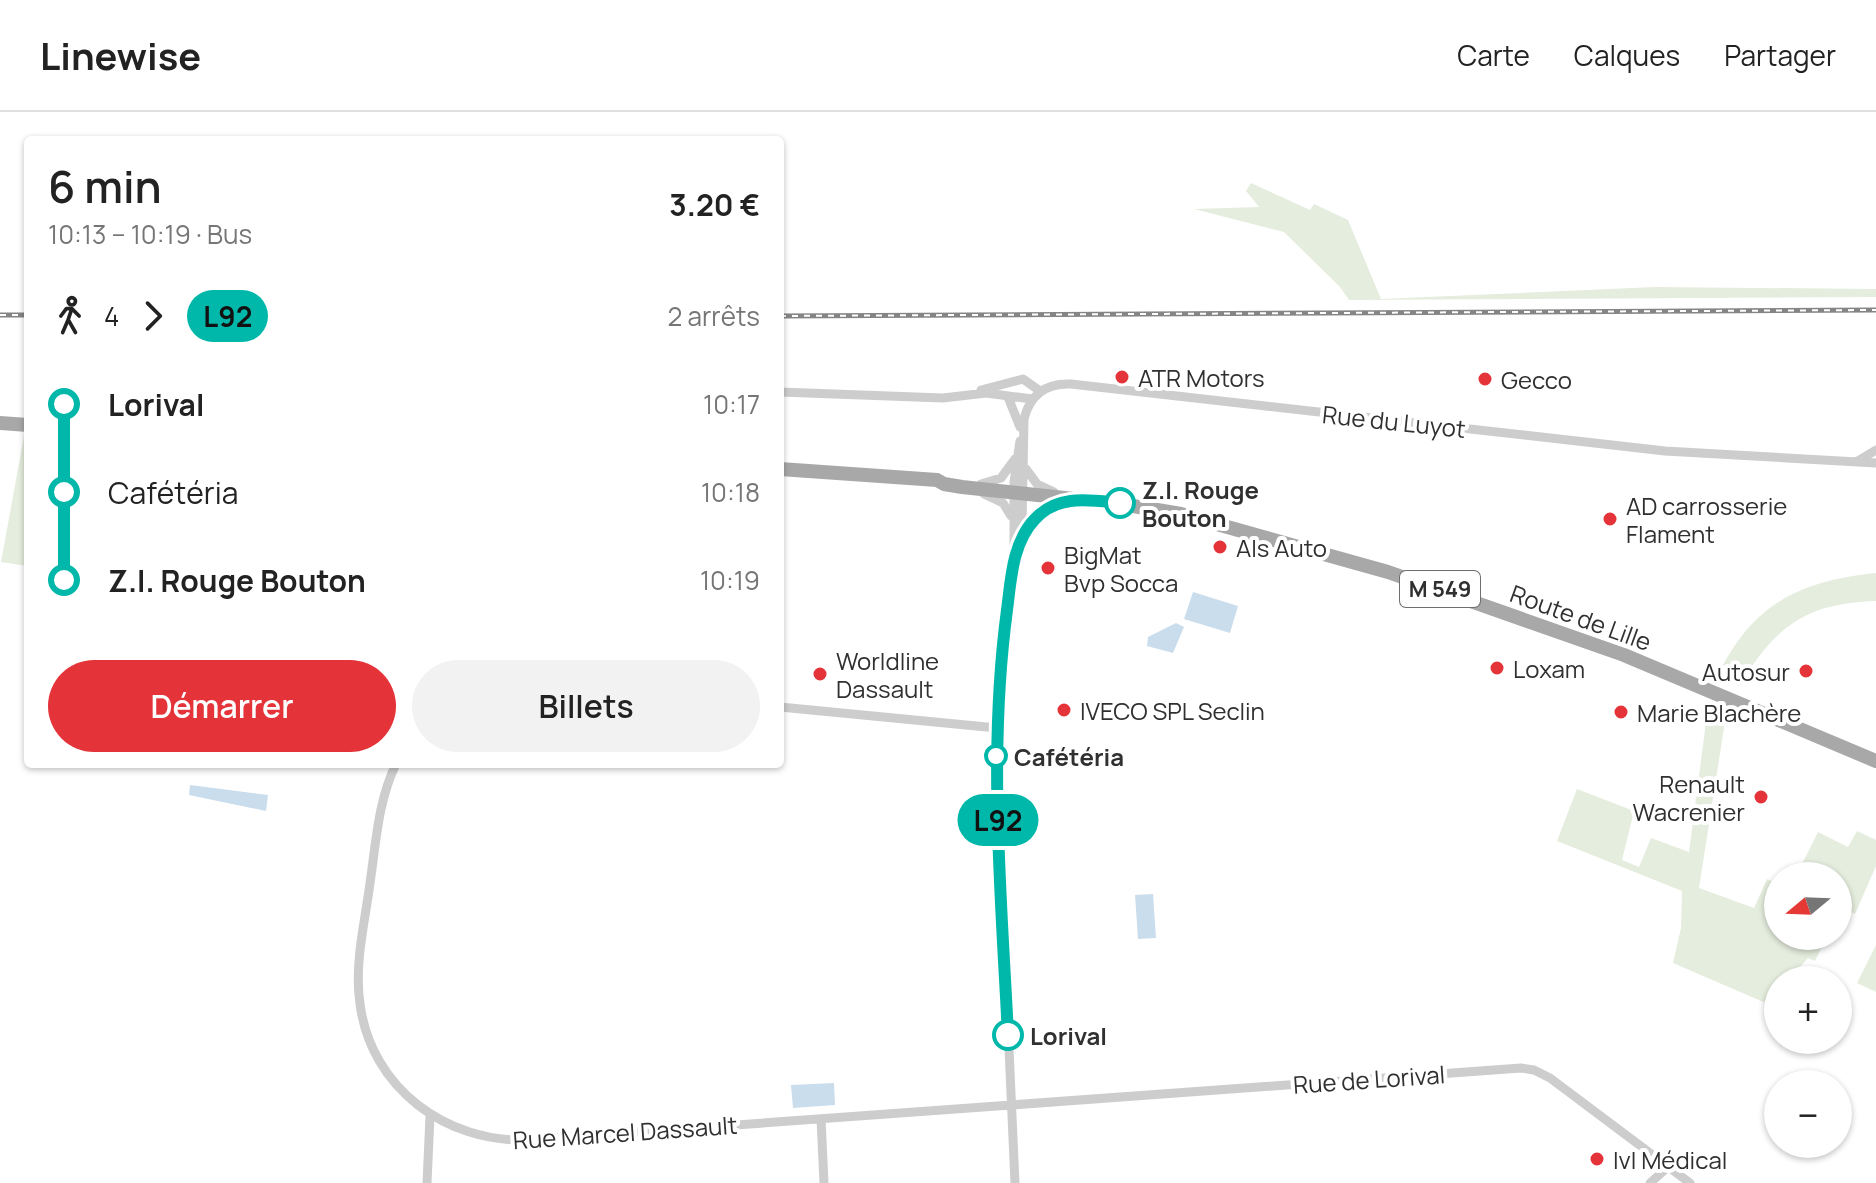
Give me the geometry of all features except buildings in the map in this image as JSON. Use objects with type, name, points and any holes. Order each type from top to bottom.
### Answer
[{"type":"main road","points":[[0,423],[24,425]]},
{"type":"main road","name":"M 549","points":[[784,470],[1019,492]]},
{"type":"main road","name":"Route de Lille","points":[[1019,492],[1130,505],[1207,520],[1411,579],[1624,655],[1876,761]]},
{"type":"main road","name":"Route de Lille","points":[[1790,723],[1876,753]]},
{"type":"street","points":[[1008,397],[1017,380]]},
{"type":"street","points":[[962,487],[996,481],[1004,475],[1016,456],[1024,414],[1040,391],[1027,380],[1017,380],[966,395]]},
{"type":"street","name":"Rue du Luyot","points":[[1040,391],[1052,385],[1071,384],[1665,451],[1876,463]]},
{"type":"street","points":[[784,392],[943,398],[991,393],[1032,399]]},
{"type":"street","points":[[1008,397],[1018,416],[1022,435],[1024,464],[1019,492]]},
{"type":"street","points":[[1856,462],[1876,450]]},
{"type":"street","points":[[1015,1183],[997,810],[997,728],[1000,667],[1018,534],[1016,456]]},
{"type":"street","points":[[1024,464],[1041,488],[1080,499]]},
{"type":"street","points":[[962,487],[1003,503],[1011,514],[1018,534]]},
{"type":"street","points":[[1018,534],[1048,508],[1080,499]]},
{"type":"street","points":[[784,707],[997,728]]},
{"type":"street","name":"Rue Marcel Dassault","points":[[395,768],[381,809],[358,969],[359,1002],[369,1039],[381,1063],[404,1093],[430,1116],[474,1135],[510,1141],[1012,1105]]},
{"type":"street","name":"Rue de Lorival","points":[[1012,1105],[1528,1069],[1550,1078],[1690,1183]]},
{"type":"street","points":[[427,1183],[430,1116]]},
{"type":"street","points":[[821,1119],[824,1183]]},
{"type":"street","points":[[1650,1183],[1668,1167]]},
{"type":"green space","points":[[1251,183],[1310,210],[1314,204],[1348,220],[1381,299],[1655,287],[1876,289],[1876,297],[1349,300],[1340,287],[1284,232],[1194,209],[1259,207],[1246,191]]},
{"type":"green space","points":[[24,436],[24,565],[1,562]]},
{"type":"green space","points":[[1876,573],[1876,601],[1830,607],[1794,622],[1766,648],[1739,686],[1717,677],[1746,631],[1762,614],[1781,601],[1824,582]]},
{"type":"green space","points":[[1708,707],[1726,715],[1699,888],[1754,908],[1764,886],[1764,950],[1820,950],[1815,961],[1808,958],[1801,966],[1764,966],[1764,1002],[1673,963],[1681,928],[1682,891],[1557,841],[1577,789],[1634,811],[1622,860],[1639,867],[1651,838],[1689,852]]},
{"type":"green space","points":[[1857,831],[1876,840],[1876,866],[1855,914],[1852,912],[1852,862],[1803,862],[1818,832],[1848,847]]},
{"type":"green space","points":[[1876,945],[1876,992],[1857,983]]},
{"type":"water","points":[[1193,592],[1238,606],[1230,633],[1184,619]]},
{"type":"water","points":[[1176,623],[1184,627],[1173,653],[1147,646],[1148,637]]},
{"type":"water","points":[[190,785],[268,795],[266,811],[189,795]]},
{"type":"water","points":[[1153,894],[1156,938],[1138,939],[1135,895]]},
{"type":"water","points":[[834,1083],[835,1105],[793,1108],[791,1085]]},
{"type":"railway","points":[[784,316],[1876,310]]},
{"type":"railway","points":[[0,315],[24,315]]},
{"type":"bus line","name":"L92","points":[[1008,1035],[996,757],[1000,667],[1013,566],[1021,538],[1048,508],[1080,499],[1120,503]]},
{"type":"place","name":"ATR Motors","points":[[1122,377]]},
{"type":"place","name":"Gecco","points":[[1485,379]]},
{"type":"place","name":"Z.I. Rouge Bouton","points":[[1120,503]]},
{"type":"place","name":"AD carrosserie Flament","points":[[1610,519]]},
{"type":"place","name":"Als Auto","points":[[1220,547]]},
{"type":"place","name":"BigMat Bvp Socca","points":[[1048,568]]},
{"type":"place","name":"Loxam","points":[[1497,668]]},
{"type":"place","name":"Autosur","points":[[1806,671]]},
{"type":"place","name":"Worldline Dassault","points":[[820,674]]},
{"type":"place","name":"IVECO SPL Seclin","points":[[1064,710]]},
{"type":"place","name":"Marie Blachère","points":[[1621,712]]},
{"type":"place","name":"Cafétéria","points":[[996,756]]},
{"type":"place","name":"Renault Wacrenier","points":[[1761,797]]},
{"type":"place","name":"Lorival","points":[[1008,1035]]},
{"type":"place","name":"lvl Médical","points":[[1597,1159]]}]
